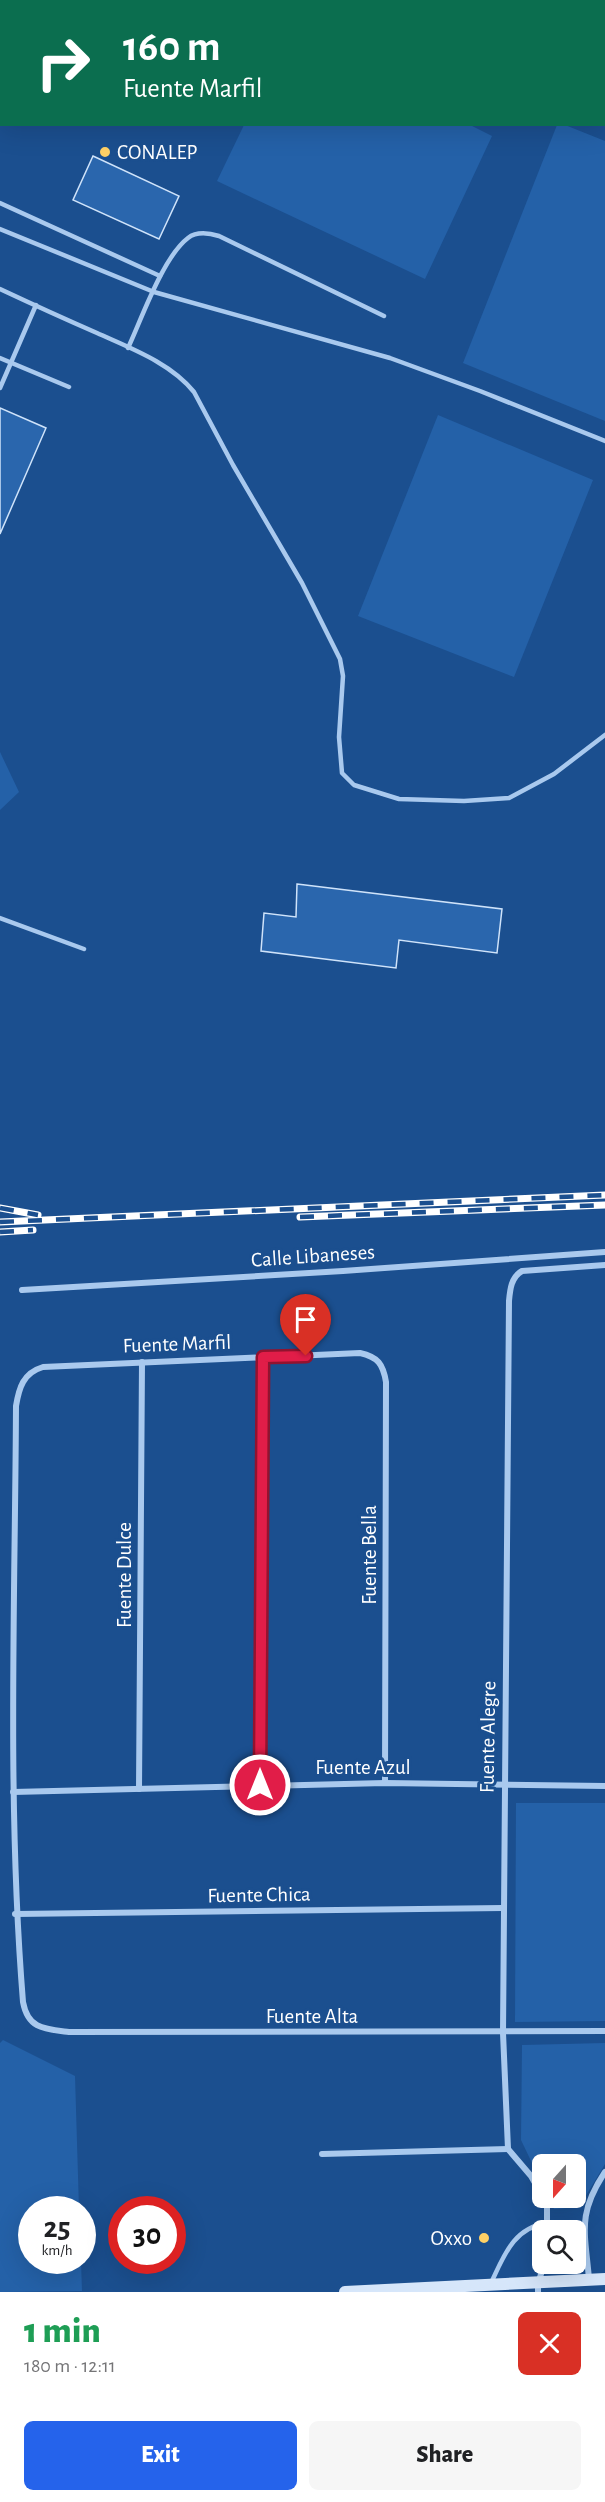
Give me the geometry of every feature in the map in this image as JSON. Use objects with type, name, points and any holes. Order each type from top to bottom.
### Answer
[{"type":"street","name":"Calle Libaneses","points":[[22,1290],[343,1271],[605,1252]]},
{"type":"street","name":"Fuente Alegre","points":[[508,2149],[503,2033],[503,1908],[510,1288],[522,1271],[605,1265]]},
{"type":"street","name":"Fuente Marfil","points":[[14,1792],[16,1406],[25,1378],[43,1366],[349,1354]]},
{"type":"street","name":"Fuente Bella","points":[[349,1354],[366,1354],[379,1361],[384,1367],[386,1382],[386,1783]]},
{"type":"street","points":[[260,1785],[263,1357]]},
{"type":"street","name":"Fuente Dulce","points":[[139,1789],[142,1362]]},
{"type":"street","name":"Fuente Azul","points":[[14,1792],[386,1783],[605,1786]]},
{"type":"street","points":[[14,1792],[15,1914]]},
{"type":"street","name":"Fuente Chica","points":[[15,1914],[503,1908]]},
{"type":"street","name":"Fuente Alta","points":[[15,1914],[25,2014],[37,2026],[69,2032],[503,2033],[605,2031]]},
{"type":"street","points":[[322,2154],[508,2149],[532,2178]]},
{"type":"street","points":[[589,2279],[584,2216],[592,2193],[605,2172]]},
{"type":"street","points":[[345,2292],[490,2285],[538,2288],[589,2279],[605,2279]]},
{"type":"lane","points":[[0,203],[160,276]]},
{"type":"lane","points":[[0,229],[154,292],[390,358],[605,441]]},
{"type":"lane","points":[[128,348],[160,276],[177,249],[189,236],[210,233],[384,316]]},
{"type":"lane","points":[[0,290],[167,368],[186,382],[194,392],[233,465],[302,583],[340,659],[343,676],[339,737],[342,773],[354,785],[399,799],[464,801],[509,798],[554,774],[605,735]]},
{"type":"lane","points":[[0,388],[36,305]]},
{"type":"lane","points":[[0,358],[69,387]]},
{"type":"lane","points":[[0,918],[84,949]]},
{"type":"lane","points":[[490,2285],[514,2241],[528,2228],[532,2228]]},
{"type":"shaded area","points":[[244,126],[472,126],[492,136],[425,279],[217,181]]},
{"type":"shaded area","points":[[557,126],[568,126],[605,141],[605,421],[463,363]]},
{"type":"shaded area","points":[[438,415],[593,480],[514,677],[358,616]]},
{"type":"shaded area","points":[[0,752],[19,792],[0,810]]},
{"type":"shaded area","points":[[516,1803],[605,1803],[605,2021],[515,2022]]},
{"type":"shaded area","points":[[3,2040],[75,2076],[79,2196],[18,2196],[18,2274],[81,2274],[82,2291],[0,2292],[0,2043]]},
{"type":"shaded area","points":[[605,2043],[605,2164],[586,2195],[586,2154],[532,2154],[532,2163],[521,2140],[522,2045]]},
{"type":"building","points":[[93,156],[179,196],[159,239],[73,200]]},
{"type":"building","points":[[0,408],[46,428],[0,534]]},
{"type":"building","points":[[297,884],[502,909],[497,953],[399,940],[396,968],[261,951],[264,913],[296,917]]},
{"type":"railway","points":[[0,1222],[605,1195]]},
{"type":"railway","points":[[300,1217],[605,1205]]},
{"type":"railway","points":[[0,1208],[38,1215]]},
{"type":"railway","points":[[0,1232],[33,1230]]},
{"type":"place","name":"CONALEP","points":[[105,152]]},
{"type":"place","name":"Oxxo","points":[[484,2238]]},
{"type":"route","points":[[260,1785],[263,1357],[306,1356]]}]
